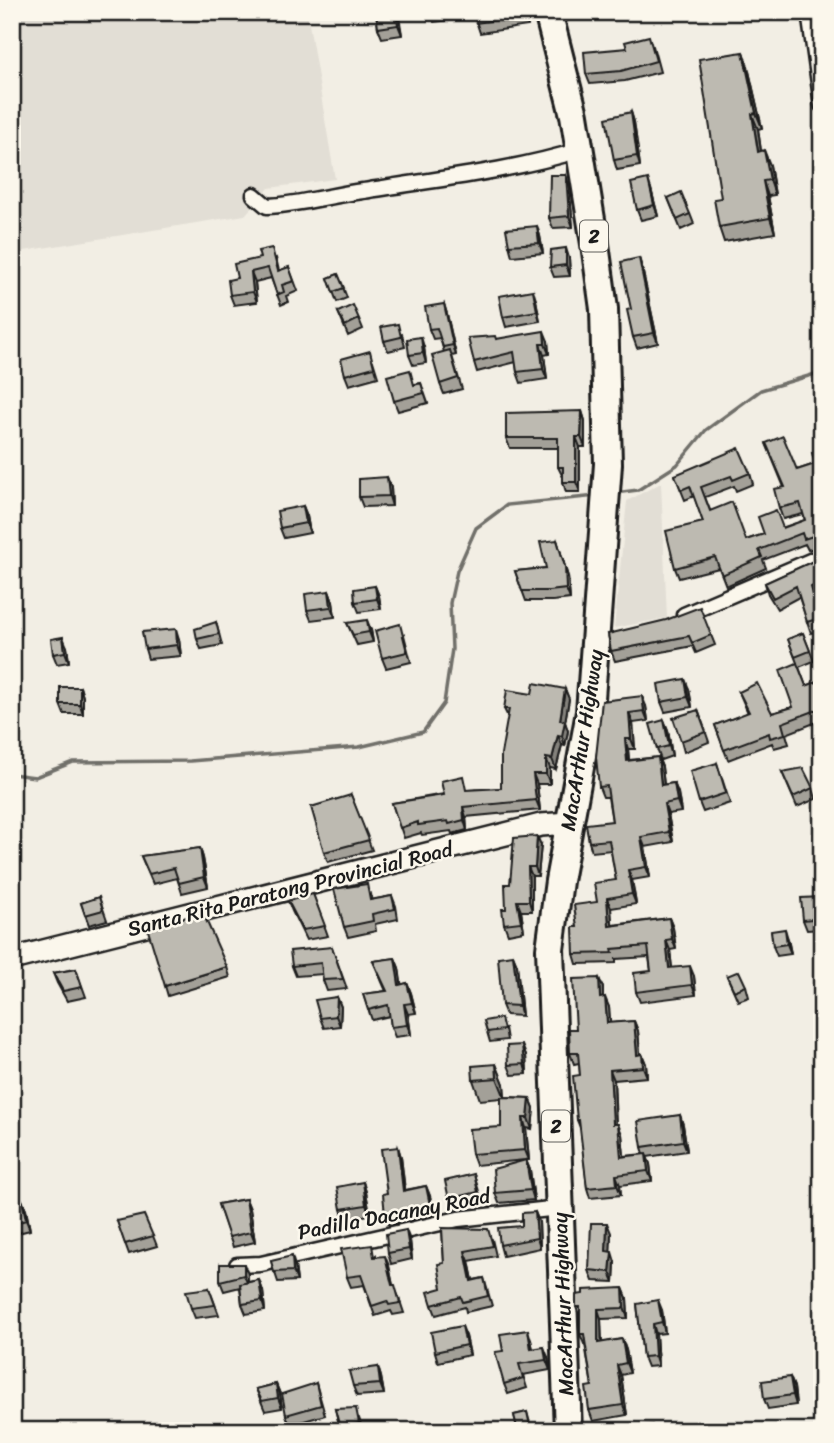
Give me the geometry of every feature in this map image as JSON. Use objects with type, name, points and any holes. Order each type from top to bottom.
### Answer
[{"type":"highway","name":"MacArthur Highway","points":[[548,12],[574,115],[604,309],[608,464],[602,636],[550,949],[568,1431]]},
{"type":"street","points":[[809,12],[822,105]]},
{"type":"street","points":[[254,195],[267,206],[281,206],[361,191],[442,181],[541,162],[580,150]]},
{"type":"street","points":[[668,621],[822,556]]},
{"type":"street","name":"Santa Rita Paratong Provincial Road","points":[[12,959],[541,825],[569,823]]},
{"type":"street","name":"Padilla Dacanay Road","points":[[237,1265],[261,1264],[458,1219],[559,1208]]},
{"type":"shaded area","points":[[12,12],[117,12],[119,16],[148,12],[307,12],[335,179],[269,188],[245,215],[12,253]]},
{"type":"shaded area","points":[[661,483],[667,618],[614,628],[627,501]]},
{"type":"building","points":[[376,12],[396,12],[398,25],[378,28]]},
{"type":"building","points":[[473,12],[524,12],[524,16],[476,23]]},
{"type":"building","points":[[649,36],[656,61],[621,71],[586,74],[584,52],[627,48],[625,42]]},
{"type":"building","points":[[743,52],[756,113],[752,114],[758,152],[764,150],[770,180],[763,181],[770,218],[719,227],[714,199],[721,198],[699,59]]},
{"type":"building","points":[[631,112],[637,156],[614,160],[606,118]]},
{"type":"building","points":[[550,175],[566,175],[569,216],[549,218]]},
{"type":"building","points":[[648,179],[654,205],[637,210],[631,183]]},
{"type":"building","points":[[681,192],[690,214],[677,220],[668,198]]},
{"type":"building","points":[[537,226],[539,243],[509,245],[506,229]]},
{"type":"building","points":[[272,248],[278,271],[289,267],[294,281],[282,285],[284,292],[277,295],[268,268],[251,272],[253,292],[230,295],[228,280],[237,278],[234,264],[260,258],[258,251]]},
{"type":"building","points":[[566,248],[566,265],[550,267],[551,250]]},
{"type":"building","points":[[639,258],[654,333],[633,337],[627,310],[631,309],[621,262]]},
{"type":"building","points":[[338,274],[344,288],[333,292],[328,278]]},
{"type":"building","points":[[533,290],[537,311],[503,317],[499,296]]},
{"type":"building","points":[[444,304],[453,345],[443,347],[437,328],[429,329],[425,307]]},
{"type":"building","points":[[353,305],[359,319],[345,326],[338,312]]},
{"type":"building","points":[[398,324],[401,337],[384,341],[381,327]]},
{"type":"building","points":[[544,331],[545,344],[540,344],[543,369],[517,372],[514,352],[474,362],[468,338],[495,336],[496,339]]},
{"type":"building","points":[[421,337],[423,353],[409,355],[407,339]]},
{"type":"building","points":[[450,350],[458,378],[440,384],[432,355]]},
{"type":"building","points":[[370,351],[374,367],[345,375],[341,359]]},
{"type":"building","points":[[410,370],[414,385],[421,383],[424,393],[394,401],[387,376]]},
{"type":"building","points":[[582,411],[581,437],[576,437],[576,482],[563,482],[563,467],[558,467],[558,438],[506,438],[506,413]]},
{"type":"building","points":[[822,431],[822,533],[804,539],[802,533],[759,550],[762,557],[722,575],[715,557],[675,568],[666,531],[703,522],[690,486],[681,490],[675,475],[739,448],[750,473],[733,480],[731,476],[701,487],[710,511],[732,502],[746,540],[764,534],[758,517],[776,510],[783,528],[805,520],[800,503],[779,508],[774,489],[785,487],[766,443],[783,436],[797,470],[815,464],[812,453],[821,451],[814,433]]},
{"type":"building","points":[[387,477],[389,496],[359,497],[359,479]]},
{"type":"building","points":[[303,506],[306,523],[280,528],[277,511]]},
{"type":"building","points":[[557,540],[565,567],[566,589],[522,591],[515,571],[546,568],[540,542]]},
{"type":"building","points":[[822,557],[822,582],[811,587],[820,618],[807,622],[796,586],[773,598],[765,583]]},
{"type":"building","points":[[375,586],[377,599],[355,602],[354,589]]},
{"type":"building","points":[[329,591],[331,607],[307,610],[305,594]]},
{"type":"building","points":[[700,607],[711,635],[692,643],[689,636],[611,651],[608,634],[666,620]]},
{"type":"building","points":[[367,620],[369,632],[353,635],[347,623]]},
{"type":"building","points":[[216,622],[219,634],[197,639],[195,629]]},
{"type":"building","points":[[400,624],[407,652],[382,658],[375,631]]},
{"type":"building","points":[[176,629],[177,645],[145,649],[142,632]]},
{"type":"building","points":[[803,633],[810,651],[795,657],[788,639]]},
{"type":"building","points":[[63,637],[65,652],[53,654],[51,639]]},
{"type":"building","points":[[797,663],[806,686],[822,680],[822,708],[782,723],[785,734],[770,738],[769,733],[724,750],[715,725],[749,712],[739,692],[757,683],[772,713],[793,707],[780,670]]},
{"type":"building","points":[[685,679],[688,697],[661,702],[658,684]]},
{"type":"building","points":[[534,683],[565,689],[560,720],[565,721],[562,736],[558,735],[552,759],[546,758],[546,774],[533,774],[536,800],[463,807],[464,820],[449,824],[448,821],[418,825],[418,822],[400,828],[392,803],[444,795],[441,781],[463,776],[466,790],[501,788],[501,754],[509,709],[504,709],[507,690],[532,694]]},
{"type":"building","points":[[60,687],[80,687],[80,704],[60,704]]},
{"type":"building","points":[[642,696],[644,711],[629,713],[631,739],[625,739],[627,761],[658,757],[661,785],[674,783],[677,801],[664,804],[669,832],[641,837],[646,867],[628,870],[632,894],[607,898],[609,926],[669,918],[672,939],[666,940],[669,968],[690,966],[692,985],[636,992],[634,973],[651,971],[648,946],[612,949],[613,953],[574,954],[573,927],[577,927],[574,905],[597,902],[594,883],[616,880],[609,840],[589,842],[586,824],[612,821],[607,786],[599,787],[596,757],[602,701]]},
{"type":"building","points":[[698,710],[706,732],[681,741],[673,718]]},
{"type":"building","points":[[664,720],[669,746],[657,749],[650,724]]},
{"type":"building","points":[[717,763],[726,793],[699,802],[690,771]]},
{"type":"building","points":[[803,768],[813,788],[793,797],[782,772]]},
{"type":"building","points":[[351,795],[369,840],[324,852],[311,807]]},
{"type":"building","points":[[537,836],[535,867],[528,867],[529,901],[517,901],[521,922],[504,924],[502,909],[506,909],[505,884],[510,884],[514,838]]},
{"type":"building","points":[[200,848],[204,877],[179,883],[174,868],[149,874],[141,856]]},
{"type":"building","points":[[367,884],[370,900],[392,896],[395,909],[372,914],[373,921],[344,927],[334,889]]},
{"type":"building","points":[[313,894],[325,926],[303,930],[288,901]]},
{"type":"building","points":[[99,897],[103,910],[85,915],[81,903]]},
{"type":"building","points":[[822,897],[822,918],[803,920],[801,898]]},
{"type":"building","points":[[203,913],[227,967],[165,986],[147,927]]},
{"type":"building","points":[[785,929],[787,944],[773,946],[771,931]]},
{"type":"building","points":[[332,947],[343,979],[323,980],[321,963],[292,966],[290,951]]},
{"type":"building","points":[[513,955],[519,1006],[502,1005],[498,957]]},
{"type":"building","points":[[395,958],[399,985],[407,983],[412,1003],[404,1004],[407,1025],[391,1027],[388,1005],[368,1010],[363,994],[387,991],[373,961]]},
{"type":"building","points":[[76,969],[82,987],[63,991],[53,973]]},
{"type":"building","points":[[739,971],[746,986],[734,991],[727,976]]},
{"type":"building","points":[[599,978],[600,998],[605,997],[607,1023],[634,1021],[637,1055],[642,1054],[643,1067],[610,1070],[613,1124],[618,1124],[621,1157],[646,1154],[648,1171],[616,1175],[617,1185],[587,1188],[573,1076],[580,1075],[578,1053],[570,1053],[569,1029],[576,1029],[573,979]]},
{"type":"building","points":[[337,997],[336,1016],[320,1018],[315,1000]]},
{"type":"building","points":[[501,1018],[504,1030],[487,1032],[484,1021]]},
{"type":"building","points":[[522,1045],[524,1064],[508,1065],[507,1046]]},
{"type":"building","points":[[496,1064],[497,1078],[473,1080],[472,1066]]},
{"type":"building","points":[[501,1097],[530,1098],[528,1118],[523,1118],[525,1150],[472,1154],[469,1129],[501,1127]]},
{"type":"building","points":[[680,1115],[683,1141],[642,1147],[638,1121]]},
{"type":"building","points":[[398,1147],[403,1191],[426,1186],[430,1205],[385,1215],[383,1194],[387,1193],[381,1149]]},
{"type":"building","points":[[526,1160],[531,1190],[495,1193],[493,1169]]},
{"type":"building","points":[[474,1174],[478,1192],[449,1199],[445,1181]]},
{"type":"building","points":[[363,1182],[366,1205],[341,1209],[337,1187]]},
{"type":"building","points":[[246,1199],[251,1232],[229,1237],[218,1204]]},
{"type":"building","points":[[22,1200],[26,1220],[12,1224],[12,1202]]},
{"type":"building","points":[[535,1212],[537,1238],[500,1245],[498,1228],[522,1226],[522,1213]]},
{"type":"building","points":[[144,1215],[153,1236],[125,1244],[117,1221]]},
{"type":"building","points":[[591,1223],[607,1223],[606,1251],[612,1252],[610,1272],[589,1270]]},
{"type":"building","points":[[442,1228],[488,1229],[493,1246],[465,1251],[471,1281],[484,1278],[488,1296],[463,1302],[461,1297],[432,1305],[428,1292],[442,1288],[438,1264],[444,1263]]},
{"type":"building","points":[[406,1230],[409,1249],[388,1253],[386,1234]]},
{"type":"building","points":[[372,1245],[374,1257],[385,1256],[392,1285],[395,1285],[400,1303],[389,1305],[387,1301],[372,1306],[361,1275],[347,1277],[341,1249]]},
{"type":"building","points":[[292,1256],[293,1271],[274,1272],[271,1261]]},
{"type":"building","points":[[220,1264],[244,1264],[244,1275],[220,1281]]},
{"type":"building","points":[[259,1280],[262,1301],[242,1304],[240,1284]]},
{"type":"building","points":[[209,1288],[215,1305],[191,1308],[186,1291]]},
{"type":"building","points":[[623,1288],[624,1308],[598,1309],[598,1343],[622,1339],[626,1363],[617,1365],[623,1405],[589,1410],[586,1387],[592,1386],[584,1334],[580,1334],[580,1307],[576,1307],[576,1295],[583,1294],[583,1290]]},
{"type":"building","points":[[658,1300],[662,1322],[653,1324],[655,1356],[643,1357],[637,1304]]},
{"type":"building","points":[[462,1326],[466,1345],[435,1352],[431,1332]]},
{"type":"building","points":[[528,1330],[531,1349],[544,1347],[546,1360],[519,1364],[523,1378],[504,1384],[495,1352],[503,1351],[500,1334]]},
{"type":"building","points":[[378,1367],[380,1384],[353,1386],[349,1371]]},
{"type":"building","points":[[790,1377],[793,1395],[764,1399],[762,1381]]},
{"type":"building","points":[[316,1383],[321,1405],[286,1415],[282,1394]]},
{"type":"building","points":[[276,1384],[278,1398],[262,1401],[256,1389]]},
{"type":"building","points":[[356,1408],[359,1423],[340,1428],[335,1409]]},
{"type":"building","points":[[527,1412],[530,1426],[517,1428],[514,1415]]},
{"type":"building","points":[[652,1425],[652,1431],[601,1431],[601,1429]]},
{"type":"waterway","points":[[615,493],[638,490],[677,465],[706,430],[761,390],[822,372]]},
{"type":"waterway","points":[[12,774],[35,777],[73,762],[190,761],[359,747],[423,732],[444,703],[452,649],[450,603],[457,571],[476,528],[507,505],[597,496]]}]
